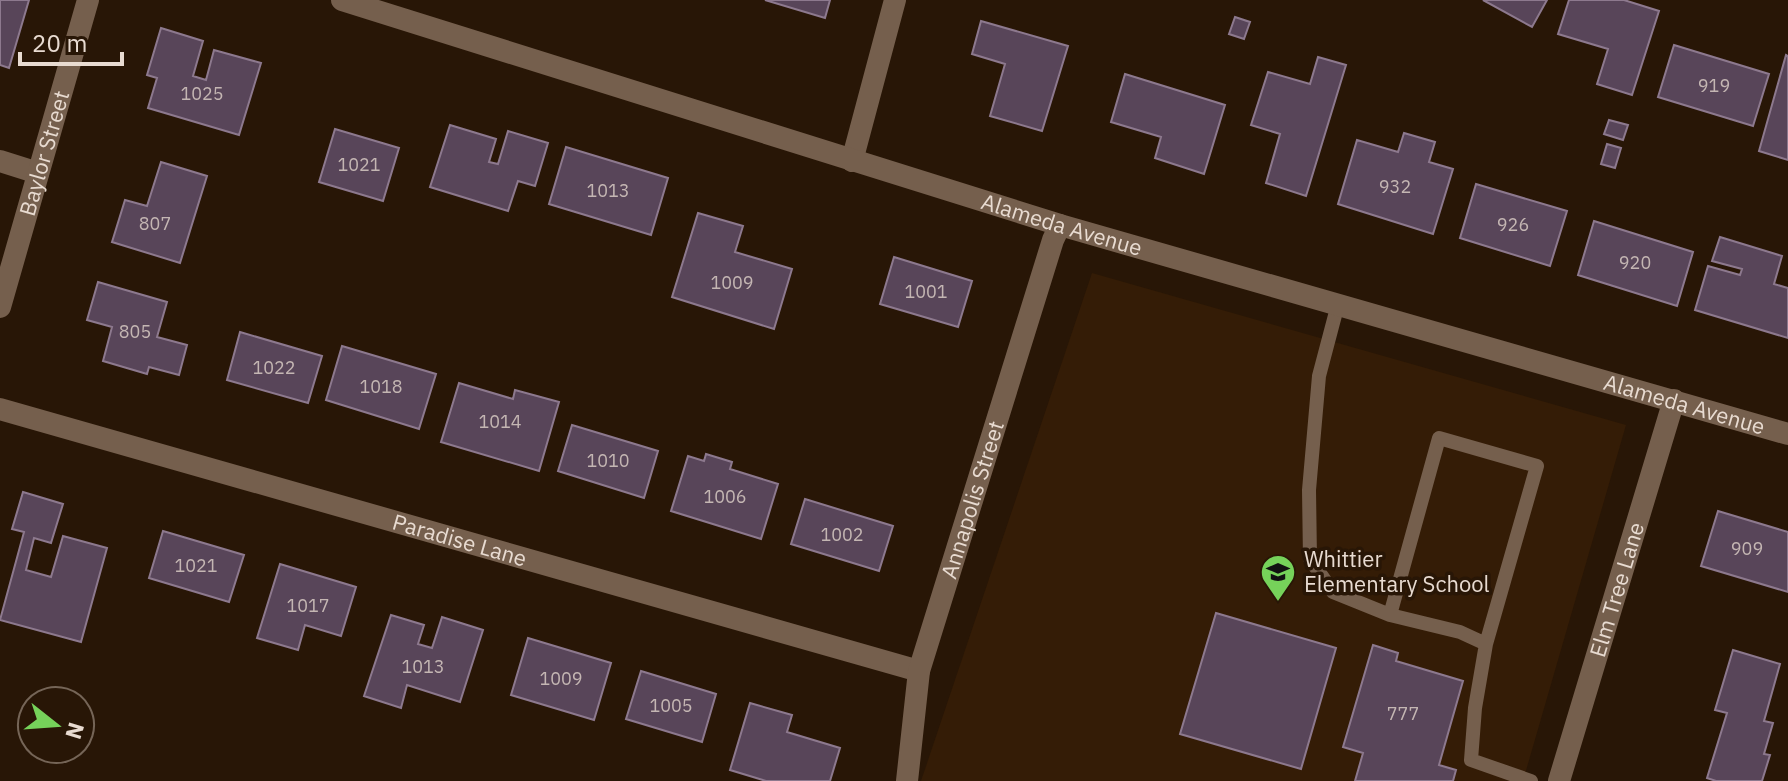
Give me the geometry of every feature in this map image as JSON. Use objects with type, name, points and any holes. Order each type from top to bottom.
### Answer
[{"type":"street","name":"Baylor Street","points":[[0,307],[88,0]]},
{"type":"street","name":"Alameda Avenue","points":[[342,0],[1060,225],[1788,434]]},
{"type":"street","points":[[852,161],[895,0]]},
{"type":"street","points":[[0,161],[38,173]]},
{"type":"street","name":"Annapolis Street","points":[[907,781],[919,671],[1048,254],[1060,225]]},
{"type":"street","name":"Elm Tree Lane","points":[[1559,781],[1674,400]]},
{"type":"street","name":"Paradise Lane","points":[[0,409],[919,671]]},
{"type":"lane","points":[[1338,304],[1319,376],[1309,490],[1310,559],[1333,592],[1390,615],[1460,632],[1486,644]]},
{"type":"lane","points":[[1390,615],[1439,438],[1537,466],[1486,644],[1475,708],[1471,760],[1531,781]]},
{"type":"shaded area","name":"Whittier Elementary School","points":[[1092,273],[1626,425],[1523,781],[921,781]]},
{"type":"building","points":[[0,0],[29,0],[9,68],[0,65]]},
{"type":"building","points":[[765,0],[830,0],[825,18]]},
{"type":"building","points":[[1483,0],[1547,0],[1532,27]]},
{"type":"building","points":[[1569,0],[1624,0],[1659,11],[1632,95],[1597,84],[1608,49],[1558,34]]},
{"type":"building","points":[[1235,17],[1250,22],[1244,39],[1229,34]]},
{"type":"building","points":[[981,21],[1068,46],[1042,131],[990,116],[1005,64],[972,54]]},
{"type":"building","points":[[161,28],[203,41],[193,76],[206,80],[214,50],[261,63],[239,135],[148,108],[157,78],[147,75]]},
{"type":"building","points":[[1674,45],[1769,74],[1753,126],[1658,97]]},
{"type":"building","points":[[1788,56],[1788,160],[1759,151]]},
{"type":"building","points":[[1318,57],[1346,65],[1306,196],[1266,183],[1280,134],[1251,125],[1268,72],[1310,84]]},
{"type":"building","points":[[1125,74],[1225,105],[1204,174],[1155,158],[1161,137],[1111,122]]},
{"type":"building","points":[[1609,120],[1628,125],[1623,140],[1604,134]]},
{"type":"building","points":[[450,125],[496,139],[489,162],[498,164],[508,131],[548,143],[535,186],[518,181],[508,211],[430,187]]},
{"type":"building","points":[[335,129],[399,148],[383,201],[319,182]]},
{"type":"building","points":[[1404,133],[1435,142],[1429,162],[1453,169],[1433,234],[1338,204],[1357,140],[1398,152]]},
{"type":"building","points":[[1607,144],[1621,148],[1615,168],[1601,164]]},
{"type":"building","points":[[566,147],[668,178],[651,235],[549,204]]},
{"type":"building","points":[[161,162],[207,176],[180,263],[112,242],[125,200],[147,206]]},
{"type":"building","points":[[1476,184],[1567,211],[1550,266],[1460,238]]},
{"type":"building","points":[[698,213],[743,226],[735,252],[792,269],[774,329],[672,297]]},
{"type":"building","points":[[1594,221],[1693,252],[1677,306],[1578,275]]},
{"type":"building","points":[[1720,237],[1782,256],[1774,284],[1788,288],[1788,338],[1695,310],[1708,266],[1740,275],[1742,269],[1712,261]]},
{"type":"building","points":[[894,257],[972,281],[958,327],[880,304]]},
{"type":"building","points":[[98,282],[167,302],[157,337],[187,345],[179,375],[149,367],[147,374],[103,361],[112,327],[87,320]]},
{"type":"building","points":[[240,332],[322,356],[308,403],[227,380]]},
{"type":"building","points":[[342,346],[436,374],[419,429],[326,400]]},
{"type":"building","points":[[459,383],[513,399],[515,390],[559,402],[539,471],[441,442]]},
{"type":"building","points":[[572,425],[658,451],[644,498],[558,471]]},
{"type":"building","points":[[706,454],[732,462],[730,469],[778,484],[761,539],[671,511],[688,456],[704,461]]},
{"type":"building","points":[[23,492],[63,504],[51,543],[34,538],[26,570],[51,577],[63,536],[107,548],[81,642],[0,620],[24,532],[12,529]]},
{"type":"building","points":[[805,499],[893,526],[879,571],[791,544]]},
{"type":"building","points":[[1718,511],[1788,532],[1788,592],[1701,566]]},
{"type":"building","points":[[163,531],[244,555],[229,602],[149,578]]},
{"type":"building","points":[[280,564],[356,587],[341,636],[305,625],[298,650],[257,638]]},
{"type":"building","points":[[1216,613],[1336,648],[1301,769],[1180,734]]},
{"type":"building","points":[[391,615],[424,625],[418,644],[432,648],[442,617],[483,630],[460,702],[407,685],[401,708],[364,696]]},
{"type":"building","points":[[528,638],[611,663],[594,720],[511,695]]},
{"type":"building","points":[[1373,645],[1398,653],[1396,661],[1463,681],[1439,765],[1456,770],[1453,781],[1355,781],[1363,753],[1343,747]]},
{"type":"building","points":[[1733,650],[1780,664],[1764,721],[1773,723],[1764,754],[1770,755],[1762,781],[1716,781],[1707,778],[1727,713],[1715,710]]},
{"type":"building","points":[[641,671],[716,694],[702,742],[626,719]]},
{"type":"building","points":[[750,703],[792,715],[787,732],[840,748],[830,781],[766,781],[730,770]]},
{"type":"place","name":"Whittier Elementary School","points":[[1278,603]]}]
